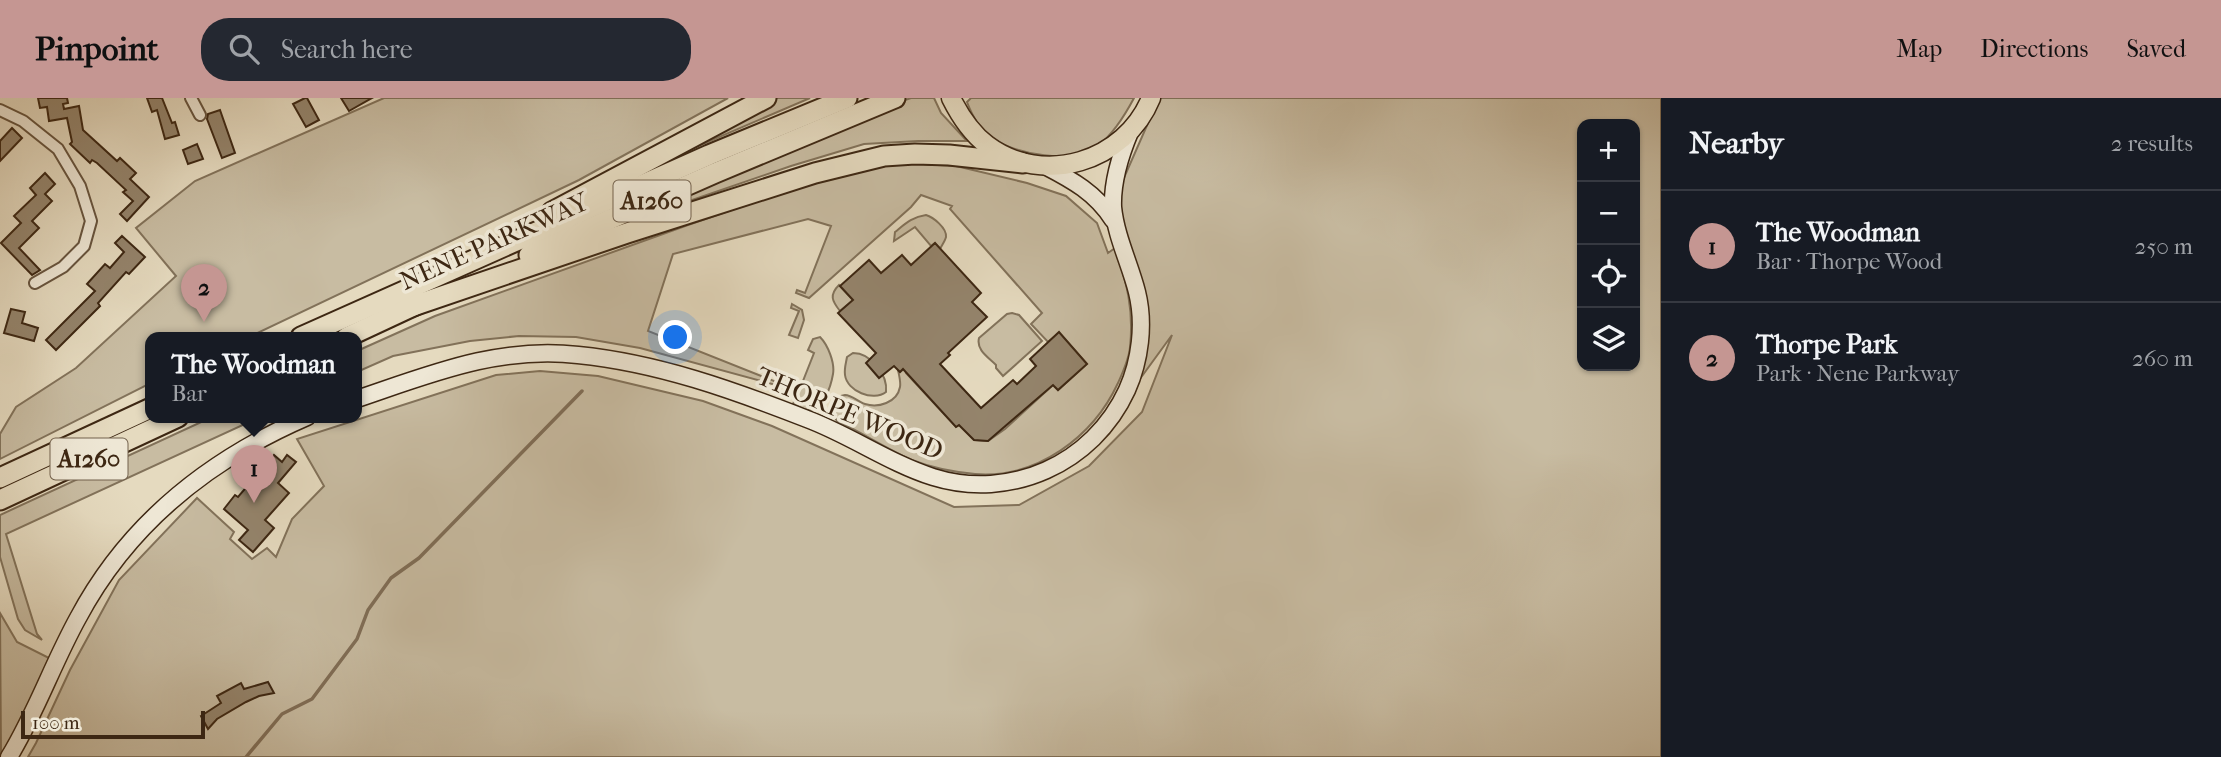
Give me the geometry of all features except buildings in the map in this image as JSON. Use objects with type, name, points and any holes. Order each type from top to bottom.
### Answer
[{"type":"highway","points":[[409,298],[766,98]]},
{"type":"highway","name":"NENE PARKWAY","points":[[355,332],[409,298],[709,155],[847,98]]},
{"type":"highway","name":"NENE PARKWAY","points":[[315,332],[409,298],[895,98]]},
{"type":"highway","points":[[409,298],[815,173],[884,156],[949,155],[1023,163]]},
{"type":"highway","name":"A1260","points":[[0,478],[145,411]]},
{"type":"highway","name":"A1260","points":[[0,500],[165,423]]},
{"type":"main road","points":[[951,98],[972,132],[987,145],[1004,156],[1023,163],[1045,166],[1076,163],[1105,152],[1130,132],[1151,98]]},
{"type":"street","points":[[191,98],[200,115]]},
{"type":"street","points":[[0,110],[23,121],[58,149],[80,187],[91,221],[84,246],[63,267],[35,284]]},
{"type":"street","name":"THORPE WOOD","points":[[362,397],[456,365],[492,356],[577,354],[670,371],[744,394],[823,425],[932,477],[976,485],[1000,484],[1027,478],[1050,470],[1087,445],[1118,408],[1136,365],[1140,341],[1137,294],[1116,225],[1113,205],[1119,159],[1130,132]]},
{"type":"street","name":"THORPE WOOD","points":[[1045,166],[1073,180],[1092,195],[1106,208],[1116,225]]},
{"type":"street","points":[[9,757],[78,618],[101,579],[123,550],[172,500],[228,459],[268,434],[293,423]]},
{"type":"shaded area","points":[[384,98],[728,98],[579,180],[260,332],[145,332],[145,386],[0,459],[0,434],[16,407],[76,368],[176,276],[136,228],[195,181]]},
{"type":"shaded area","points":[[774,98],[810,98],[654,165]]},
{"type":"shaded area","points":[[911,98],[934,98],[941,113],[967,141],[864,144],[791,166],[599,232],[896,103]]},
{"type":"shaded area","points":[[971,98],[1134,98],[1119,123],[1099,145],[1075,155],[1060,156],[1014,149],[991,137],[974,117],[967,102]]},
{"type":"shaded area","points":[[1159,98],[1661,98],[1661,757],[28,757],[70,670],[119,580],[197,498],[234,532],[230,539],[252,559],[267,548],[276,557],[292,519],[324,486],[297,439],[347,423],[362,423],[362,418],[496,375],[540,371],[598,376],[703,401],[772,426],[954,507],[1019,505],[1089,466],[1142,412],[1172,335],[1137,383],[1149,335],[1118,206],[1123,180]]},
{"type":"shaded area","points":[[900,163],[956,166],[1027,183],[1066,196],[1097,223],[1108,253],[1115,248],[1130,309],[1131,334],[1126,365],[1107,403],[1094,421],[1060,451],[1041,462],[1020,469],[998,474],[975,474],[943,469],[902,456],[835,418],[834,405],[841,396],[848,395],[870,405],[881,405],[891,400],[900,387],[898,370],[900,372],[905,368],[906,373],[956,427],[959,425],[974,440],[988,441],[1053,385],[1058,390],[1087,364],[1059,333],[1048,342],[1031,324],[1042,313],[950,209],[952,206],[921,195],[809,298],[796,293],[797,290],[805,293],[831,226],[808,219],[673,254],[648,331],[799,391],[814,353],[808,350],[813,339],[820,337],[830,354],[833,374],[826,397],[814,409],[809,410],[793,404],[798,391],[640,348],[576,337],[519,336],[470,341],[393,356],[362,370],[362,349],[435,316],[688,225],[805,185],[870,167]]},
{"type":"shaded area","points":[[926,215],[936,220],[946,234],[940,249],[935,243],[931,246],[915,227],[894,241],[895,232],[913,219]]},
{"type":"shaded area","points":[[839,285],[853,300],[840,311],[833,298]]},
{"type":"shaded area","points":[[792,304],[802,310],[804,320],[798,338],[789,335],[799,311],[791,308]]},
{"type":"shaded area","points":[[1007,314],[1019,315],[1042,341],[1003,376],[981,350],[979,338]]},
{"type":"shaded area","points":[[853,353],[866,357],[877,366],[884,379],[886,392],[881,395],[868,395],[850,386],[845,370],[847,357]]},
{"type":"shaded area","points":[[199,423],[247,423],[6,534],[37,634],[42,640],[25,630],[18,619],[0,557],[0,515]]},
{"type":"shaded area","points":[[0,613],[17,642],[49,658],[24,715],[1,757]]},
{"type":"waterway","points":[[246,757],[282,714],[312,699],[357,639],[368,610],[391,578],[419,558],[582,391]]},
{"type":"place","name":"Thorpe Park","points":[[204,322]]},
{"type":"place","name":"The Woodman","points":[[254,503]]}]
